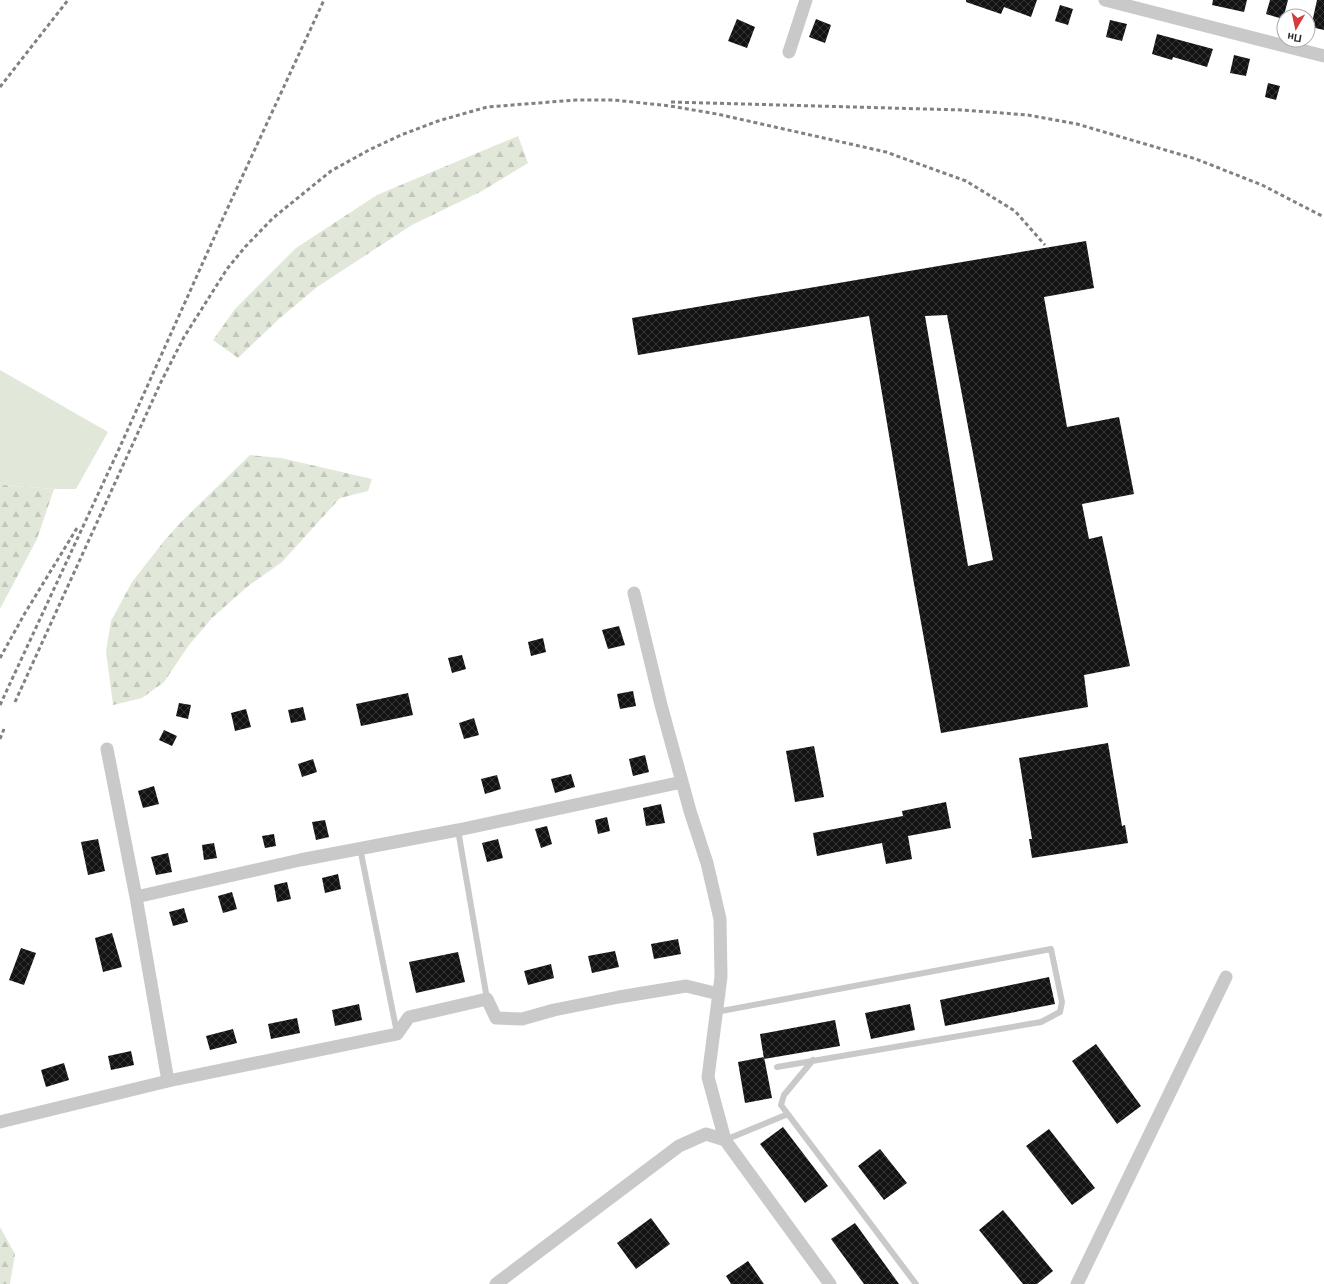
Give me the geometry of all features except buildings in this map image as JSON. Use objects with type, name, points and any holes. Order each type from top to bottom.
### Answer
[{"type":"street","points":[[789,52],[806,0]]},
{"type":"street","points":[[1105,0],[1324,56]]},
{"type":"street","points":[[634,593],[661,704],[690,811],[707,863],[720,920],[721,977],[708,1077],[725,1140],[830,1284]]},
{"type":"street","points":[[107,749],[136,897],[168,1081]]},
{"type":"street","points":[[136,897],[300,860],[458,830],[682,782]]},
{"type":"street","points":[[1077,1284],[1226,977]]},
{"type":"street","points":[[0,1122],[168,1081],[397,1034],[409,1017],[487,999],[496,1018],[522,1019],[554,1010],[686,986],[719,994]]},
{"type":"street","points":[[496,1284],[679,1146],[706,1134],[725,1140]]},
{"type":"lane","points":[[458,830],[487,999]]},
{"type":"lane","points":[[360,848],[397,1034]]},
{"type":"lane","points":[[716,1012],[1051,949],[1062,1002],[1060,1012],[1041,1022],[777,1067]]},
{"type":"lane","points":[[813,1060],[784,1095],[781,1105],[913,1283]]},
{"type":"lane","points":[[725,1140],[788,1114]]},
{"type":"green space","points":[[518,136],[528,163],[482,191],[412,225],[317,287],[280,318],[238,358],[213,340],[235,309],[296,248],[377,195]]},
{"type":"green space","points":[[0,370],[108,432],[76,489],[54,489],[4,485],[0,488]]},
{"type":"green space","points":[[250,455],[281,458],[372,479],[368,491],[340,498],[282,562],[247,587],[212,618],[189,645],[164,682],[142,698],[113,705],[106,651],[111,621],[132,582],[164,541],[182,521]]},
{"type":"green space","points":[[4,485],[54,489],[37,539],[0,609],[0,488]]},
{"type":"green space","points":[[0,1227],[15,1254],[10,1284],[0,1284]]},
{"type":"railway","points":[[0,87],[68,0]]},
{"type":"railway","points":[[0,705],[119,449],[218,229],[324,0]]},
{"type":"railway","points":[[15,702],[161,382],[184,337],[227,269],[245,247],[273,218],[331,171],[369,150],[401,135],[438,121],[487,107],[576,100],[614,100],[670,106],[717,114],[886,152],[966,181],[1015,211],[1045,245]]},
{"type":"railway","points":[[671,102],[963,110],[1028,115],[1077,124],[1196,159],[1262,185],[1324,217]]},
{"type":"railway","points":[[0,658],[25,613],[77,528]]},
{"type":"railway","points":[[0,739],[4,729]]}]
